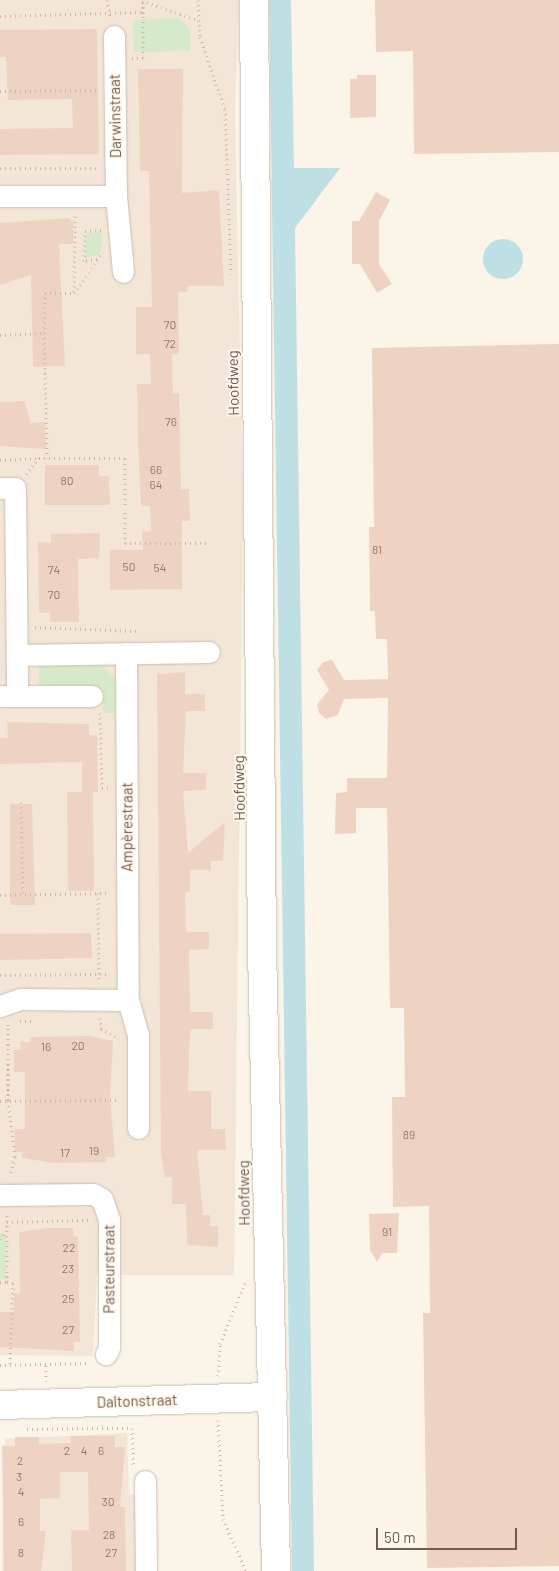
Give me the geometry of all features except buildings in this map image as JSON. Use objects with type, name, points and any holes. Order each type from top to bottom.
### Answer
[{"type":"main road","name":"Hoofdweg","points":[[237,0],[240,168],[253,259]]},
{"type":"main road","name":"Hoofdweg","points":[[254,0],[256,210],[253,259],[266,1193],[265,1398],[259,1571]]},
{"type":"main road","name":"Daltonstraat","points":[[0,1404],[104,1415],[218,1398],[265,1398]]},
{"type":"main road","name":"Hoofdweg","points":[[265,1398],[276,1571]]},
{"type":"street","name":"Darwinstraat","points":[[114,36],[116,168],[108,196],[124,272]]},
{"type":"street","points":[[0,196],[108,196]]},
{"type":"street","points":[[8,488],[17,655],[8,696],[92,696]]},
{"type":"street","points":[[17,655],[209,652]]},
{"type":"street","name":"Ampèrestraat","points":[[126,653],[128,1000],[138,1039],[138,1128]]},
{"type":"street","points":[[4,1005],[20,999],[128,1000]]},
{"type":"street","name":"Pasteurstraat","points":[[4,1195],[93,1194],[108,1208],[109,1348],[101,1358]]},
{"type":"street","points":[[145,1481],[146,1571]]},
{"type":"path","points":[[198,0],[198,20],[225,109],[232,278]]},
{"type":"path","points":[[114,58],[143,58],[142,1],[198,20]]},
{"type":"path","points":[[0,16],[143,12]]},
{"type":"path","points":[[0,91],[115,89]]},
{"type":"path","points":[[0,168],[116,168]]},
{"type":"path","points":[[74,292],[75,196]]},
{"type":"path","points":[[102,239],[108,196]]},
{"type":"path","points":[[98,259],[84,261],[85,231],[102,230]]},
{"type":"path","points":[[74,292],[98,259],[103,246]]},
{"type":"path","points":[[47,458],[45,293],[74,292]]},
{"type":"path","points":[[0,335],[44,334]]},
{"type":"path","points":[[8,488],[39,458]]},
{"type":"path","points":[[0,460],[126,458],[125,544],[207,543]]},
{"type":"path","points":[[16,624],[140,632]]},
{"type":"path","points":[[92,696],[100,711],[102,788],[108,787]]},
{"type":"path","points":[[21,802],[23,894]]},
{"type":"path","points":[[0,895],[127,892]]},
{"type":"path","points":[[98,893],[98,1000],[101,1029],[115,1037],[138,1039]]},
{"type":"path","points":[[0,976],[128,974]]},
{"type":"path","points":[[4,1005],[8,1101],[15,1157],[4,1195],[7,1222],[7,1282]]},
{"type":"path","points":[[0,1101],[138,1099]]},
{"type":"path","points":[[7,1222],[109,1220]]},
{"type":"path","points":[[0,1229],[7,1229]]},
{"type":"path","points":[[0,1239],[7,1229]]},
{"type":"path","points":[[245,1275],[238,1306],[220,1344],[218,1398],[223,1519],[246,1571]]},
{"type":"path","points":[[0,1282],[13,1283],[10,1365]]},
{"type":"path","points":[[0,1365],[101,1358]]},
{"type":"path","points":[[18,1429],[104,1415],[132,1428],[134,1482],[145,1481]]},
{"type":"shaded area","points":[[0,0],[239,0],[235,111],[243,510],[234,1275],[97,1275],[93,1356],[0,1355]]},
{"type":"shaded area","points":[[127,1433],[129,1494],[136,1495],[139,1571],[2,1571],[5,1439]]},
{"type":"green space","points":[[178,18],[190,29],[190,51],[134,52],[133,20]]},
{"type":"green space","points":[[102,232],[101,253],[85,259],[87,233]]},
{"type":"green space","points":[[39,662],[98,662],[115,678],[117,713],[103,713],[103,692],[93,687],[39,688]]},
{"type":"green space","points":[[0,1234],[7,1234],[6,1279],[0,1278]]},
{"type":"water","points":[[269,0],[291,0],[294,168],[340,168],[295,228],[314,1571],[292,1571]]},
{"type":"water","points":[[507,239],[514,242],[520,248],[523,259],[522,267],[514,276],[507,279],[499,279],[492,276],[484,267],[483,255],[486,248],[495,240]]}]
